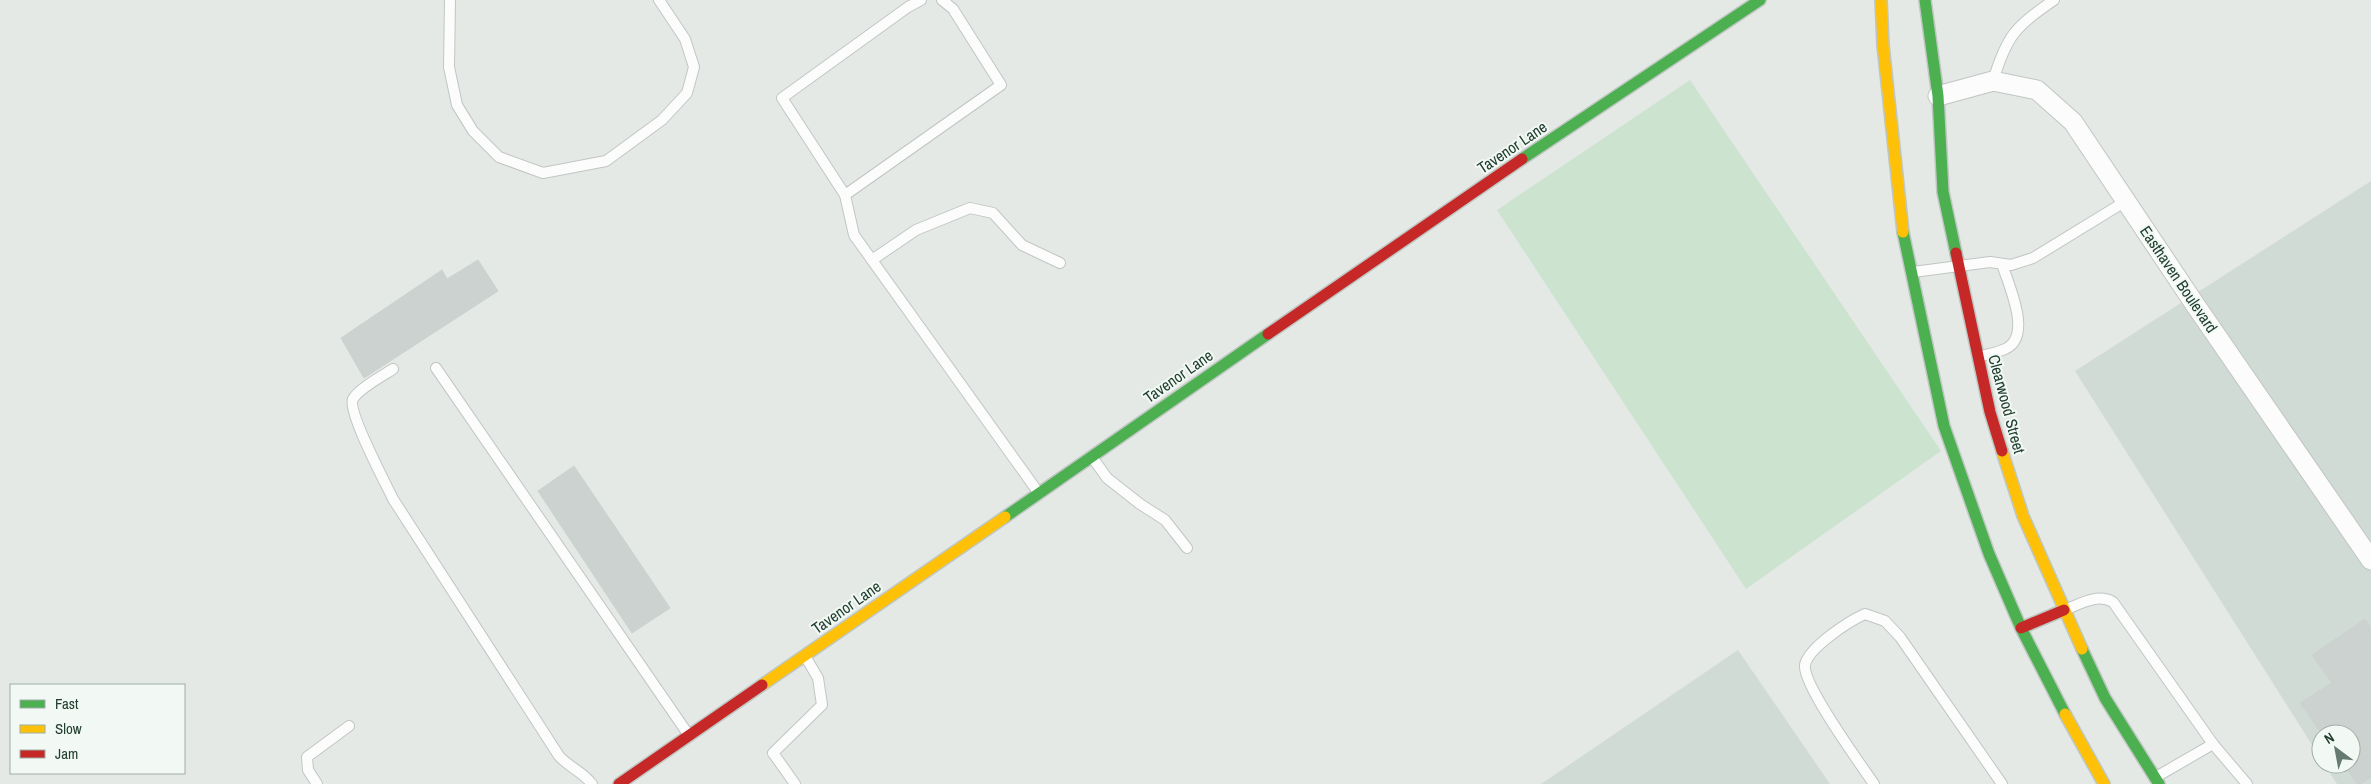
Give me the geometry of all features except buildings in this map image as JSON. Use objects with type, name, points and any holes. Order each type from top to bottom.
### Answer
[{"type":"main road","name":"Tavenor Lane","points":[[618,784],[1451,207],[1760,0]]},
{"type":"main road","points":[[1881,0],[1883,45],[1903,230],[1944,426],[1989,554],[2021,628],[2089,760],[2104,784]]},
{"type":"main road","name":"Clearwood Street","points":[[1925,0],[1938,96],[1943,192],[1990,412],[2023,516],[2064,610],[2105,698],[2157,781]]},
{"type":"main road","points":[[2021,628],[2064,610]]},
{"type":"street","name":"Easthaven Boulevard","points":[[1938,96],[1993,81],[2037,90],[2073,122],[2371,560]]},
{"type":"lane","points":[[450,0],[449,67],[457,105],[473,131],[499,157],[543,172],[606,161],[662,120],[687,94],[694,68],[684,39],[659,0]]},
{"type":"lane","points":[[921,0],[908,7],[782,98],[844,195],[854,235],[1039,493]]},
{"type":"lane","points":[[844,195],[1001,85],[953,9],[942,0]]},
{"type":"lane","points":[[1993,81],[2002,52],[2011,36],[2024,21],[2054,0]]},
{"type":"lane","points":[[1912,272],[1990,262],[2012,265],[2033,258],[2126,201]]},
{"type":"lane","points":[[872,260],[916,230],[970,208],[993,213],[1022,245],[1060,263]]},
{"type":"lane","points":[[1977,357],[2006,349],[2016,340],[2020,324],[2002,264]]},
{"type":"lane","points":[[436,368],[689,735]]},
{"type":"lane","points":[[393,369],[353,398],[352,404],[360,430],[376,465],[393,499],[559,756],[568,766],[585,775],[592,784]]},
{"type":"lane","points":[[1091,456],[1107,478],[1140,504],[1165,520],[1187,548]]},
{"type":"lane","points":[[2064,610],[2096,598],[2108,599],[2113,602],[2212,744],[2247,784]]},
{"type":"lane","points":[[1874,784],[1812,690],[1805,670],[1806,663],[1815,649],[1855,619],[1865,614],[1885,621],[1900,637],[2002,784]]},
{"type":"lane","points":[[795,784],[773,753],[822,705],[818,678],[804,655]]},
{"type":"lane","points":[[317,784],[308,770],[307,757],[349,726]]},
{"type":"lane","points":[[2157,781],[2212,744]]},
{"type":"shaded area","points":[[2371,181],[2371,784],[2337,784],[2330,774],[2361,774],[2361,724],[2311,724],[2311,743],[2075,371]]},
{"type":"shaded area","points":[[1738,650],[1830,784],[1541,784]]},
{"type":"green space","points":[[1690,80],[1941,451],[1746,589],[1497,210]]},
{"type":"traffic: fast","points":[[1522,159],[1760,0]]},
{"type":"traffic: fast","points":[[1925,0],[1938,96],[1943,192],[1956,253]]},
{"type":"traffic: fast","points":[[1903,232],[1944,426],[1989,554],[2021,628],[2065,714]]},
{"type":"traffic: fast","points":[[1005,517],[1268,334]]},
{"type":"traffic: fast","points":[[2082,649],[2105,698],[2159,784]]},
{"type":"traffic: slow","points":[[1881,0],[1883,45],[1903,232]]},
{"type":"traffic: slow","points":[[2002,451],[2023,516],[2082,649]]},
{"type":"traffic: slow","points":[[762,685],[1005,517]]},
{"type":"traffic: slow","points":[[2065,714],[2104,784]]},
{"type":"traffic: jam","points":[[1268,334],[1522,159]]},
{"type":"traffic: jam","points":[[1956,253],[1990,412],[2002,451]]},
{"type":"traffic: jam","points":[[2021,628],[2064,610]]},
{"type":"traffic: jam","points":[[619,784],[762,685]]}]
